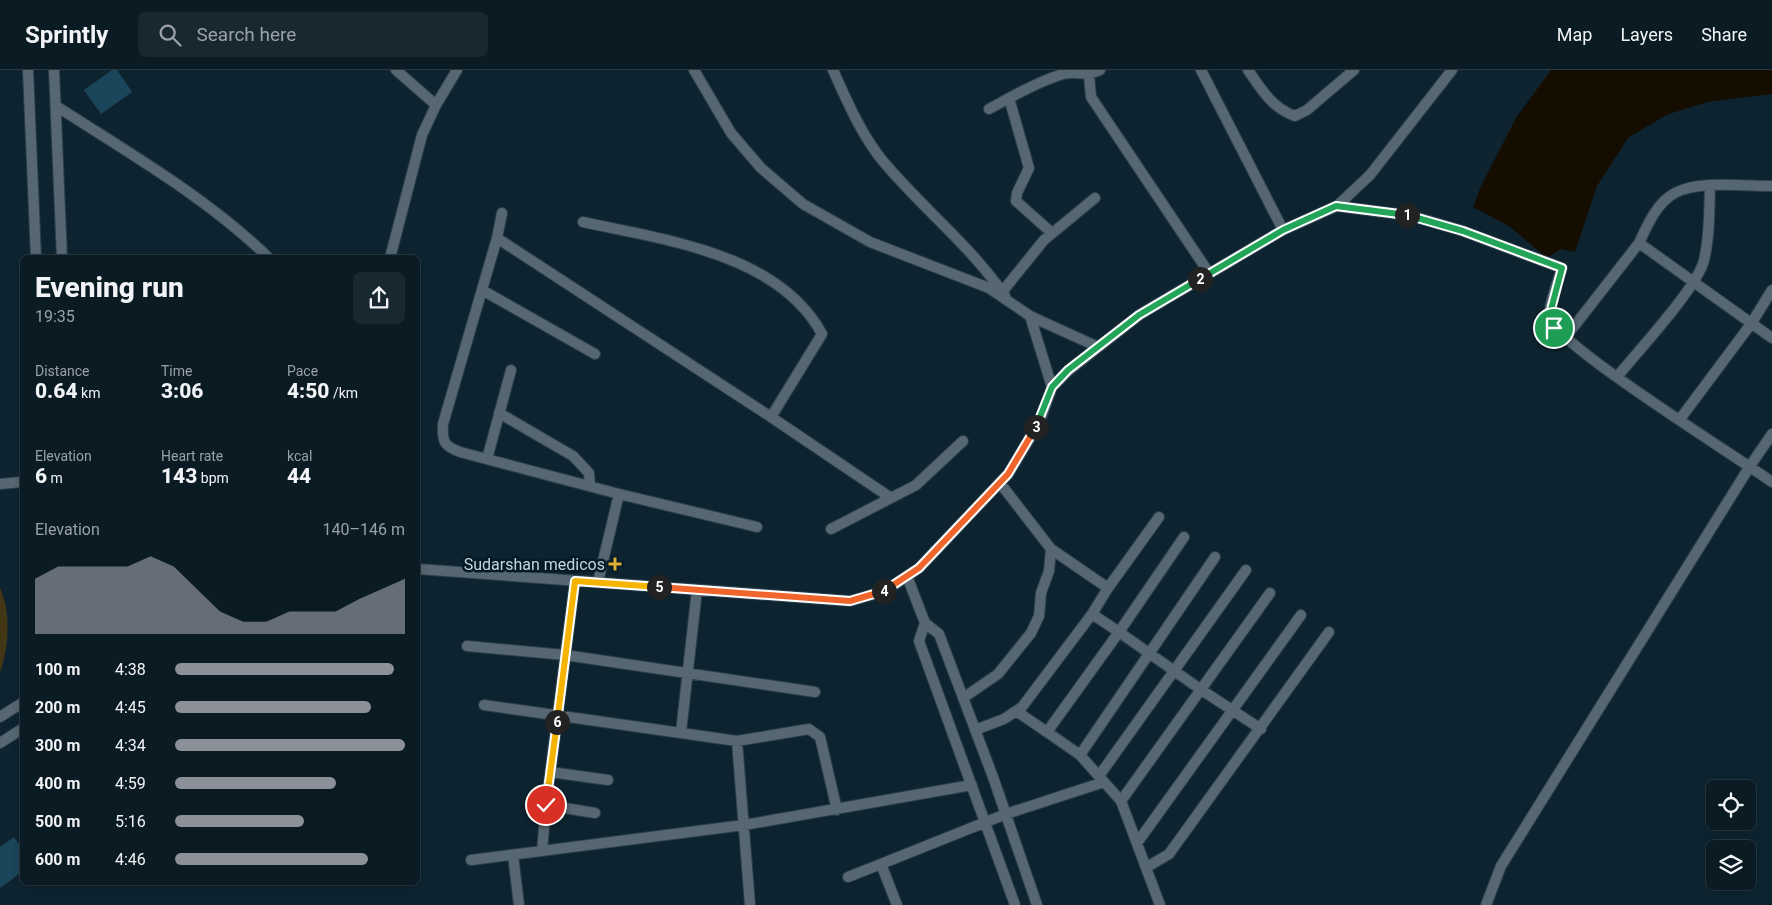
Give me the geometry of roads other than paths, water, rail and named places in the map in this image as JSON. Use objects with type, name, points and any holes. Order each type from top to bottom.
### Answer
[{"type":"street","points":[[28,70],[36,255]]},
{"type":"street","points":[[54,70],[62,255]]},
{"type":"street","points":[[396,70],[436,105]]},
{"type":"street","points":[[391,255],[422,135],[436,105],[457,70]]},
{"type":"street","points":[[694,70],[731,134],[761,168],[803,204],[870,242],[989,288],[1004,296],[1030,316],[1098,347]]},
{"type":"street","points":[[833,70],[851,111],[881,158],[931,214],[990,273],[1004,296]]},
{"type":"street","points":[[989,109],[1065,73],[1075,72],[1089,75],[1100,70]]},
{"type":"street","points":[[1201,70],[1283,230]]},
{"type":"street","points":[[1248,70],[1269,100],[1282,112],[1295,116],[1307,110],[1354,70]]},
{"type":"street","points":[[420,569],[850,601],[885,591],[919,568],[1008,474],[1039,423],[1052,387],[1068,370],[1139,315],[1283,230],[1336,206],[1370,175],[1452,70]]},
{"type":"street","points":[[1089,75],[1091,97],[1209,273]]},
{"type":"street","points":[[1009,98],[1029,168],[1016,193],[1016,201],[1052,233]]},
{"type":"street","points":[[56,106],[205,205],[242,232],[266,255]]},
{"type":"street","points":[[1565,338],[1639,243],[1648,224],[1674,193],[1695,186],[1772,186]]},
{"type":"street","points":[[1617,377],[1694,282],[1704,261],[1709,229],[1710,186]]},
{"type":"street","points":[[1004,296],[1052,233],[1095,198]]},
{"type":"street","points":[[1336,206],[1412,216],[1463,231],[1562,268],[1549,317],[1554,328],[1592,361],[1772,482]]},
{"type":"street","points":[[502,213],[497,238],[442,424],[442,438],[448,448],[620,494],[757,527]]},
{"type":"street","points":[[583,222],[721,255],[752,269],[808,312],[822,334],[771,417]]},
{"type":"street","points":[[497,238],[771,417],[891,498]]},
{"type":"street","points":[[1639,243],[1772,338]]},
{"type":"street","points":[[482,290],[595,354]]},
{"type":"street","points":[[1680,420],[1752,324],[1772,290]]},
{"type":"street","points":[[1030,316],[1052,387]]},
{"type":"street","points":[[487,459],[511,370]]},
{"type":"street","points":[[499,414],[573,456],[589,473],[590,486]]},
{"type":"street","points":[[1486,905],[1502,866],[1750,466],[1772,434]]},
{"type":"street","points":[[831,529],[916,485],[963,442]]},
{"type":"street","points":[[0,484],[20,482]]},
{"type":"street","points":[[1000,483],[1051,549],[1108,588]]},
{"type":"street","points":[[598,582],[620,494]]},
{"type":"street","points":[[975,730],[1004,719],[1022,707],[1092,614],[1108,588],[1159,517]]},
{"type":"street","points":[[1047,732],[1184,537]]},
{"type":"street","points":[[963,698],[998,674],[1031,633],[1039,616],[1041,593],[1049,571],[1051,549]]},
{"type":"street","points":[[1080,755],[1215,558]]},
{"type":"street","points":[[848,876],[985,822],[1102,779],[1246,570]]},
{"type":"street","points":[[907,576],[925,622],[939,634],[1006,814],[1037,905]]},
{"type":"street","points":[[542,851],[550,772],[575,581]]},
{"type":"street","points":[[681,732],[696,590]]},
{"type":"street","points":[[1121,801],[1270,593]]},
{"type":"street","points":[[1092,614],[1261,729]]},
{"type":"street","points":[[1137,843],[1301,615]]},
{"type":"street","points":[[925,622],[919,641],[1015,905]]},
{"type":"street","points":[[1147,868],[1169,854],[1261,729],[1329,632]]},
{"type":"street","points":[[466,646],[565,655],[815,692]]},
{"type":"street","points":[[0,717],[20,705]]},
{"type":"street","points":[[484,705],[558,714],[737,741],[809,729],[820,737],[838,810]]},
{"type":"street","points":[[1016,711],[1080,755],[1121,801],[1160,905]]},
{"type":"street","points":[[0,743],[20,730]]},
{"type":"street","points":[[737,741],[750,905]]},
{"type":"street","points":[[550,772],[608,780]]},
{"type":"street","points":[[471,860],[744,825],[972,785]]},
{"type":"street","points":[[546,805],[595,813]]},
{"type":"street","points":[[513,855],[519,905]]},
{"type":"street","points":[[881,864],[897,905]]},
{"type":"place","name":"Sudarshan medicos","points":[[615,564]]}]
